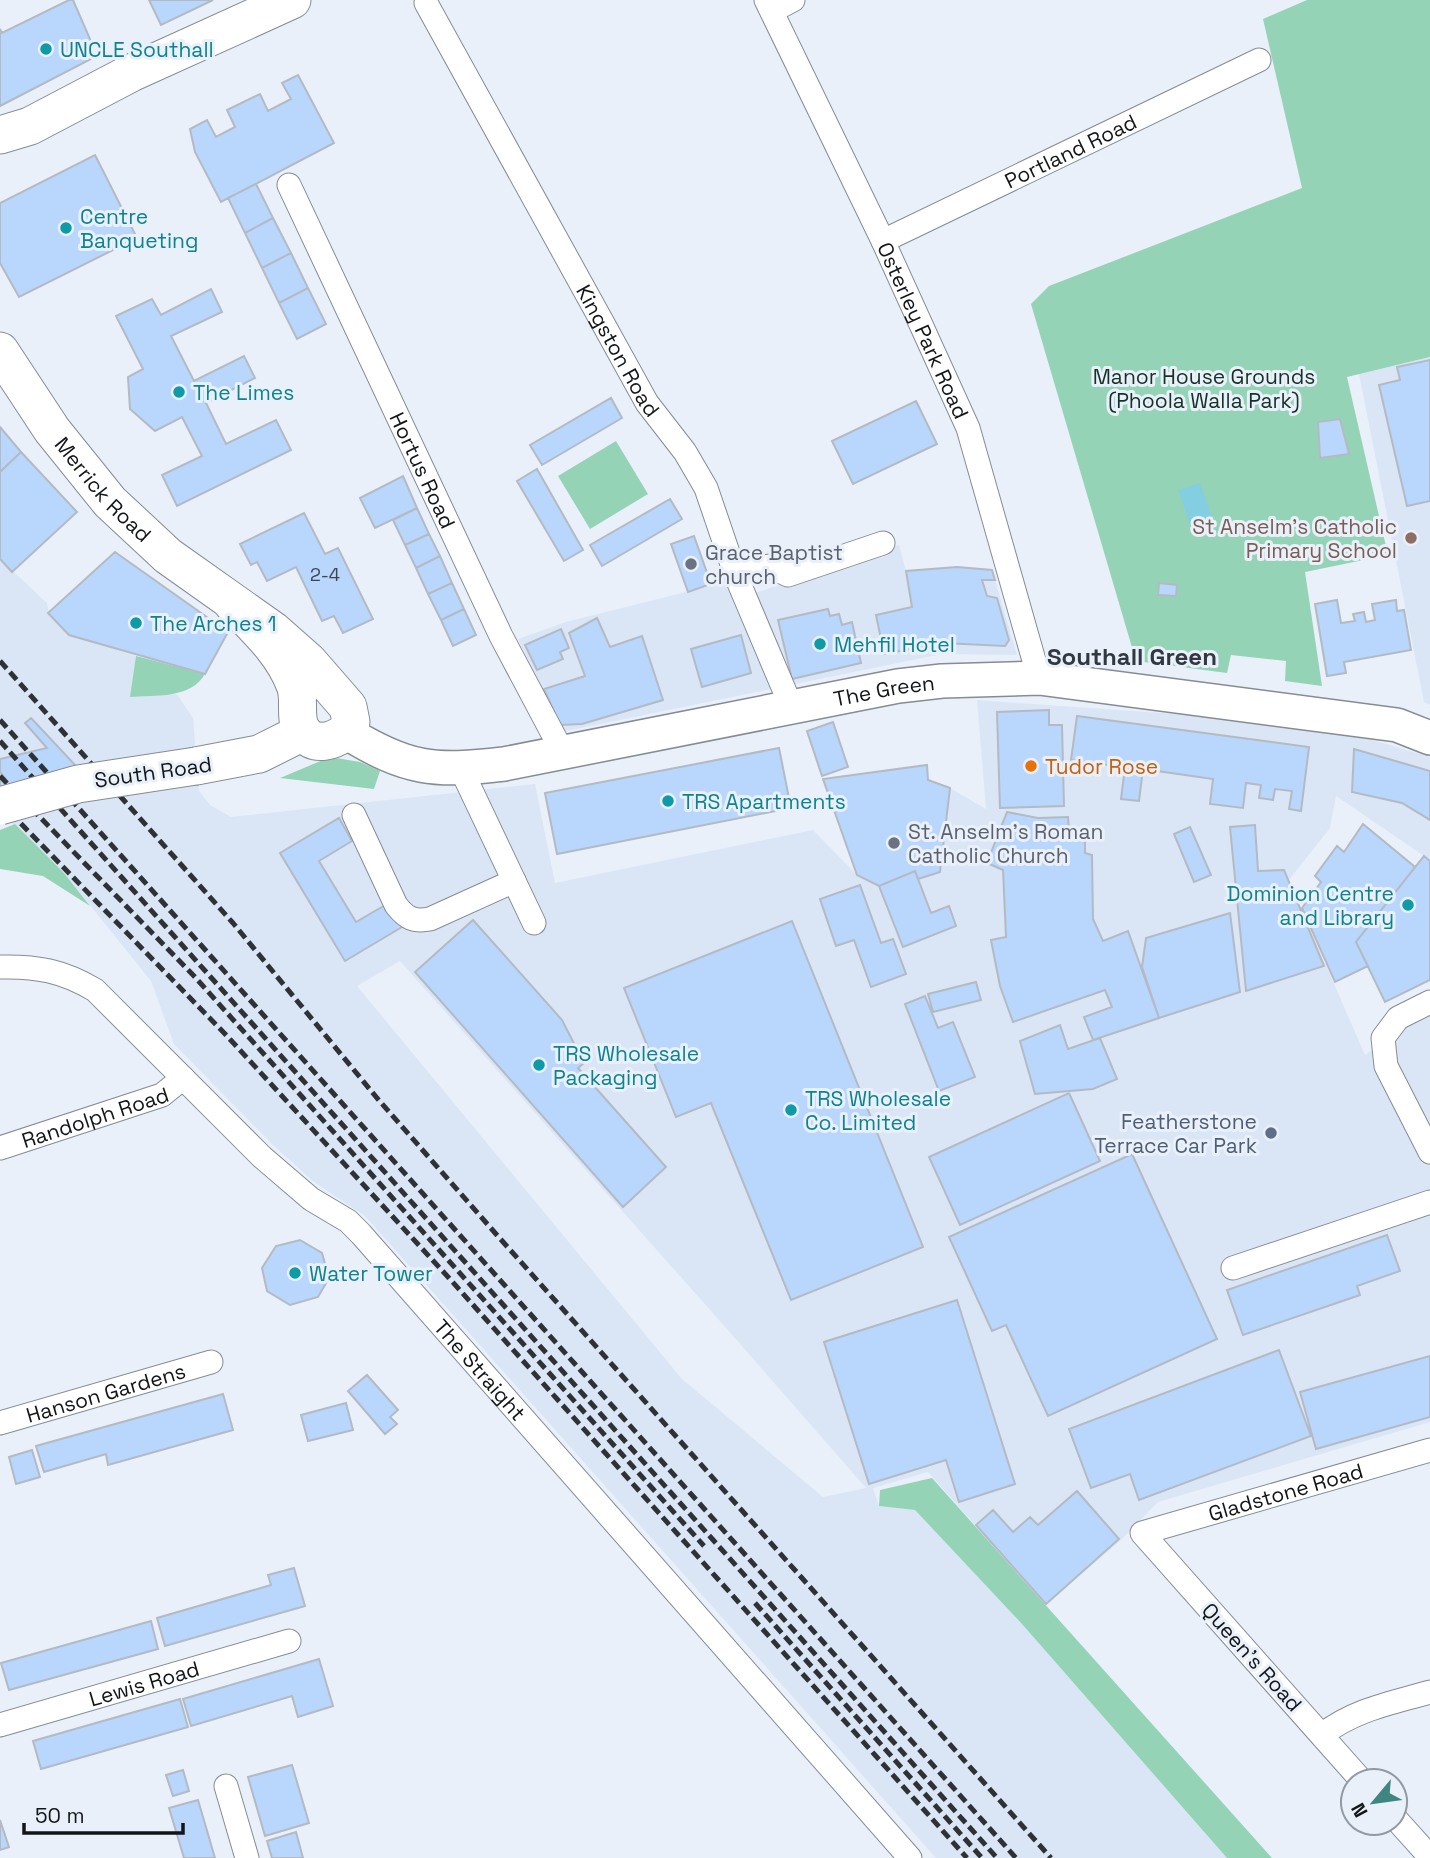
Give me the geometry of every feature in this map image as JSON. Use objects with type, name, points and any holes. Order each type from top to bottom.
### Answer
[{"type":"main road","points":[[0,135],[30,126],[131,73],[292,0]]},
{"type":"main road","name":"Merrick Road","points":[[0,351],[78,465],[110,502],[168,556],[274,631],[308,661],[335,692]]},
{"type":"main road","name":"Merrick Road","points":[[232,603],[266,638],[288,669],[296,688],[301,719]]},
{"type":"main road","points":[[320,690],[335,692],[348,707],[351,722],[346,732],[324,743],[312,740],[301,719],[308,695],[320,690]]},
{"type":"main road","name":"South Road","points":[[0,806],[78,784],[259,754],[301,719]]},
{"type":"street","points":[[769,5],[793,0]]},
{"type":"street","name":"Kingston Road","points":[[426,4],[647,403],[685,452],[706,488],[736,576],[791,706]]},
{"type":"street","name":"Osterley Park Road","points":[[769,5],[883,241],[968,429],[1039,678]]},
{"type":"street","name":"Portland Road","points":[[883,241],[1259,60]]},
{"type":"street","name":"Hortus Road","points":[[289,186],[501,636],[562,751]]},
{"type":"street","points":[[736,576],[769,566],[788,575],[883,543]]},
{"type":"street","name":"The Green","points":[[346,732],[374,750],[412,765],[461,769],[898,686],[1039,678],[1397,725],[1430,738]]},
{"type":"street","points":[[461,769],[534,923]]},
{"type":"street","points":[[354,816],[396,905],[404,915],[416,922],[430,919],[514,881]]},
{"type":"street","name":"The Straight","points":[[0,967],[42,967],[74,977],[95,990],[296,1187],[348,1221],[908,1856]]},
{"type":"street","points":[[1430,1002],[1398,1017],[1382,1038],[1387,1066],[1430,1152]]},
{"type":"street","name":"Randolph Road","points":[[0,1148],[162,1095],[183,1078]]},
{"type":"street","points":[[1233,1268],[1430,1202]]},
{"type":"street","name":"Hanson Gardens","points":[[0,1423],[211,1362]]},
{"type":"street","name":"Gladstone Road","points":[[1142,1533],[1430,1450]]},
{"type":"street","name":"Queen's Road","points":[[1142,1533],[1350,1767]]},
{"type":"street","name":"Lewis Road","points":[[0,1725],[289,1641]]},
{"type":"street","points":[[1322,1735],[1338,1722],[1357,1713],[1430,1692]]},
{"type":"street","points":[[226,1786],[247,1858]]},
{"type":"street","points":[[1409,1834],[1430,1857]]},
{"type":"shaded area","name":"St Anselm's Catholic Primary School","points":[[1430,357],[1430,705],[1424,702],[1359,374]]},
{"type":"shaded area","points":[[899,545],[906,571],[957,567],[992,570],[1017,655],[942,654],[561,732],[518,639],[566,622],[734,580],[749,595]]},
{"type":"shaded area","points":[[0,559],[47,603],[49,613],[69,635],[136,656],[131,697],[177,694],[193,718],[199,791],[210,805],[231,817],[535,784],[555,883],[813,830],[857,875],[879,886],[915,871],[918,879],[939,872],[950,788],[986,809],[977,700],[1218,717],[1360,736],[1430,757],[1430,860],[1336,796],[1330,828],[1289,880],[1365,1055],[1404,1026],[1430,1013],[1430,1422],[1158,1502],[1120,1541],[1046,1605],[928,1472],[873,1488],[879,1506],[915,1510],[1022,1624],[1227,1858],[936,1858],[365,1216],[314,1182],[273,1145],[174,1044],[151,981],[64,873],[0,811]],"holes":[[[400,961],[866,1488],[823,1497],[682,1379],[357,986]]]},
{"type":"green space","name":"Manor House Grounds (Phoola Walla Park)","points":[[1307,0],[1430,0],[1430,357],[1347,377],[1388,555],[1305,572],[1322,686],[1285,681],[1286,661],[1231,655],[1227,673],[1136,661],[1031,304],[1049,286],[1302,188],[1263,19]]},
{"type":"green space","points":[[616,441],[648,494],[590,529],[558,476]]},
{"type":"green space","points":[[136,656],[205,674],[199,682],[182,692],[130,697]]},
{"type":"green space","points":[[330,757],[360,762],[380,771],[374,789],[280,778]]},
{"type":"green space","points":[[15,824],[64,873],[90,906],[43,876],[0,869],[0,830]]},
{"type":"green space","points":[[932,1478],[1272,1858],[1227,1858],[1022,1624],[915,1510],[879,1506],[880,1490]]},
{"type":"water","points":[[1200,483],[1215,525],[1193,533],[1178,490]]},
{"type":"building","name":"UNCLE Southall","points":[[73,0],[90,39],[93,58],[0,106],[0,29],[2,33]]},
{"type":"building","points":[[149,0],[213,0],[161,25]]},
{"type":"building","points":[[298,75],[334,143],[221,202],[195,152],[190,129],[207,120],[216,137],[235,127],[227,110],[260,94],[268,111],[291,99],[282,83]]},
{"type":"building","name":"Centre Banqueting","points":[[95,155],[137,238],[19,297],[0,263],[0,203]]},
{"type":"building","points":[[256,184],[273,218],[245,233],[228,198]]},
{"type":"building","points":[[273,218],[291,253],[262,268],[245,233]]},
{"type":"building","points":[[291,253],[308,288],[279,303],[262,268]]},
{"type":"building","points":[[308,288],[326,324],[297,339],[279,303]]},
{"type":"building","name":"The Limes","points":[[211,289],[222,312],[171,336],[194,381],[244,356],[255,378],[206,403],[226,444],[276,420],[291,450],[177,506],[162,475],[202,456],[182,417],[155,431],[130,409],[128,377],[143,369],[116,316],[152,299],[161,315]]},
{"type":"building","points":[[1430,360],[1430,501],[1407,506],[1379,385],[1400,380],[1397,367]]},
{"type":"building","points":[[611,398],[622,418],[542,465],[530,445]]},
{"type":"building","points":[[916,401],[937,444],[853,484],[832,441]]},
{"type":"building","points":[[1340,419],[1349,454],[1320,458],[1318,422]]},
{"type":"building","points":[[0,427],[21,452],[0,472]]},
{"type":"building","points":[[21,452],[77,512],[12,572],[0,559],[0,472]]},
{"type":"building","points":[[537,469],[583,550],[564,561],[517,481]]},
{"type":"building","points":[[403,476],[417,508],[375,528],[360,498]]},
{"type":"building","points":[[670,499],[682,519],[602,566],[590,545]]},
{"type":"building","points":[[417,508],[429,534],[405,545],[393,520]]},
{"type":"building","points":[[304,513],[325,554],[338,548],[373,619],[343,633],[334,616],[322,621],[296,567],[267,581],[257,562],[251,565],[240,544]]},
{"type":"building","points":[[429,534],[440,556],[416,568],[405,545]]},
{"type":"building","name":"Grace Baptist church","points":[[694,536],[711,584],[688,592],[671,544]]},
{"type":"building","name":"The Arches 1","points":[[115,552],[228,632],[205,674],[69,635],[48,613]]},
{"type":"building","points":[[440,556],[452,583],[428,594],[416,568]]},
{"type":"building","points":[[957,567],[992,570],[995,580],[982,580],[987,596],[997,598],[1009,640],[1005,646],[942,643],[884,654],[876,615],[912,607],[906,571]]},
{"type":"building","points":[[452,583],[464,609],[441,620],[428,594]]},
{"type":"building","points":[[1159,583],[1177,585],[1176,596],[1158,595]]},
{"type":"building","points":[[1337,600],[1341,623],[1355,621],[1353,614],[1364,612],[1366,622],[1375,620],[1372,604],[1396,600],[1397,611],[1404,610],[1411,650],[1344,662],[1346,673],[1327,676],[1315,604]]},
{"type":"building","points":[[464,609],[476,635],[453,646],[441,620]]},
{"type":"building","name":"Mehfil Hotel","points":[[828,609],[830,616],[839,614],[842,625],[852,622],[861,663],[792,679],[778,620]]},
{"type":"building","points":[[597,618],[610,647],[642,636],[663,700],[582,724],[560,725],[544,689],[585,676],[569,633]]},
{"type":"building","points":[[561,629],[569,648],[560,652],[563,659],[537,670],[525,645]]},
{"type":"building","points":[[741,635],[751,673],[702,687],[691,649]]},
{"type":"building","name":"Tudor Rose","points":[[1049,710],[1049,725],[1062,725],[1064,806],[1000,808],[997,712]]},
{"type":"building","points":[[1077,716],[1309,747],[1301,811],[1289,809],[1292,791],[1275,789],[1273,800],[1259,798],[1261,785],[1246,783],[1243,808],[1210,804],[1213,779],[1143,769],[1139,801],[1121,799],[1125,767],[1071,760]]},
{"type":"building","points":[[31,718],[76,766],[0,787],[0,779],[5,778],[0,772],[0,759],[47,748],[25,723]]},
{"type":"building","points":[[833,722],[848,767],[822,776],[807,731]]},
{"type":"building","name":"TRS Apartments","points":[[779,748],[791,808],[557,854],[545,793]]},
{"type":"building","points":[[1354,749],[1430,771],[1430,820],[1402,803],[1352,792]]},
{"type":"building","name":"St. Anselm's Roman Catholic Church","points":[[927,765],[928,780],[950,788],[940,872],[918,879],[915,871],[879,886],[857,875],[823,779]]},
{"type":"building","points":[[1007,812],[1038,818],[1068,817],[1069,831],[1085,834],[1085,853],[1092,855],[1093,919],[1103,941],[1128,931],[1159,1018],[1093,1040],[1084,1017],[1112,1007],[1105,990],[1013,1022],[1000,986],[991,940],[1006,937],[1003,870],[987,863]]},
{"type":"building","points":[[339,818],[352,841],[319,861],[356,922],[387,904],[402,927],[345,961],[280,853]]},
{"type":"building","points":[[1363,824],[1415,867],[1356,942],[1368,966],[1335,982],[1302,908],[1321,882],[1315,876],[1337,846],[1344,852]]},
{"type":"building","points":[[1255,825],[1258,871],[1284,870],[1324,966],[1246,991],[1230,827]]},
{"type":"building","points":[[1190,827],[1211,875],[1194,882],[1174,834]]},
{"type":"building","name":"Dominion Centre and Library","points":[[1424,856],[1430,861],[1430,980],[1385,1002],[1356,942]]},
{"type":"building","points":[[915,871],[931,913],[949,906],[956,926],[903,947],[879,886]]},
{"type":"building","points":[[860,885],[881,943],[893,939],[906,974],[871,987],[854,940],[836,946],[820,899]]},
{"type":"building","points":[[1230,913],[1240,992],[1159,1018],[1142,967],[1146,938]]},
{"type":"building","name":"TRS Wholesale Packaging","points":[[473,920],[562,1020],[584,1063],[578,1068],[666,1167],[623,1207],[415,972]]},
{"type":"building","name":"TRS Wholesale Co. Limited","points":[[792,921],[923,1247],[791,1300],[711,1103],[676,1117],[624,988]]},
{"type":"building","points":[[976,982],[981,1000],[933,1012],[928,994]]},
{"type":"building","points":[[925,996],[938,1028],[953,1022],[975,1077],[939,1091],[905,1004]]},
{"type":"building","points":[[1060,1025],[1068,1049],[1100,1038],[1117,1079],[1093,1089],[1035,1094],[1020,1041]]},
{"type":"building","points":[[1069,1093],[1100,1161],[960,1225],[929,1157]]},
{"type":"building","points":[[1132,1154],[1217,1339],[1048,1416],[1006,1325],[992,1331],[949,1237]]},
{"type":"building","points":[[1387,1235],[1400,1271],[1357,1286],[1360,1295],[1243,1335],[1227,1290]]},
{"type":"building","name":"Water Tower","points":[[300,1240],[322,1253],[329,1278],[318,1297],[290,1305],[267,1291],[262,1268],[276,1246]]},
{"type":"building","points":[[957,1300],[1015,1484],[959,1502],[946,1460],[869,1484],[824,1342]]},
{"type":"building","points":[[1279,1350],[1311,1436],[1139,1500],[1130,1474],[1091,1488],[1069,1429]]},
{"type":"building","points":[[1430,1356],[1430,1417],[1316,1449],[1300,1392]]},
{"type":"building","points":[[367,1375],[398,1410],[390,1417],[397,1424],[385,1434],[348,1391]]},
{"type":"building","points":[[223,1394],[233,1430],[108,1465],[106,1454],[44,1472],[36,1446]]},
{"type":"building","points":[[346,1403],[353,1430],[308,1441],[301,1415]]},
{"type":"building","points":[[32,1450],[40,1477],[16,1484],[9,1457]]},
{"type":"building","points":[[1077,1491],[1119,1539],[1046,1604],[976,1525],[993,1510],[1013,1532],[1030,1517],[1038,1525]]},
{"type":"building","points":[[294,1568],[305,1606],[165,1646],[157,1618],[271,1585],[268,1575]]},
{"type":"building","points":[[151,1621],[158,1649],[9,1690],[1,1663]]},
{"type":"building","points":[[319,1659],[333,1706],[298,1717],[292,1696],[191,1726],[183,1699]]},
{"type":"building","points":[[180,1699],[188,1727],[41,1769],[33,1741]]},
{"type":"building","points":[[292,1765],[309,1823],[265,1836],[248,1777]]},
{"type":"building","points":[[183,1770],[189,1791],[173,1796],[166,1775]]},
{"type":"building","points":[[198,1800],[215,1858],[184,1858],[169,1808]]},
{"type":"building","points":[[0,1820],[9,1847],[0,1850]]},
{"type":"building","points":[[296,1832],[303,1858],[272,1858],[267,1841]]},
{"type":"railway","points":[[0,661],[233,923],[377,1098],[496,1234],[1051,1858]]},
{"type":"railway","points":[[0,720],[1016,1858]]},
{"type":"railway","points":[[0,741],[997,1858]]},
{"type":"railway","points":[[0,776],[194,976],[704,1546]]},
{"type":"railway","points":[[0,802],[227,1036],[449,1278],[967,1858]]},
{"type":"railway","points":[[755,1603],[982,1858]]},
{"type":"place","name":"UNCLE Southall","points":[[46,49]]},
{"type":"place","name":"Centre Banqueting","points":[[66,228]]},
{"type":"place","name":"The Limes","points":[[179,392]]},
{"type":"place","name":"St Anselm's Catholic Primary School","points":[[1411,538]]},
{"type":"place","name":"Grace Baptist church","points":[[691,564]]},
{"type":"place","name":"The Arches 1","points":[[136,623]]},
{"type":"place","name":"Mehfil Hotel","points":[[820,644]]},
{"type":"place","name":"Tudor Rose","points":[[1031,766]]},
{"type":"place","name":"TRS Apartments","points":[[668,801]]},
{"type":"place","name":"St. Anselm's Roman Catholic Church","points":[[894,843]]},
{"type":"place","name":"Dominion Centre and Library","points":[[1408,905]]},
{"type":"place","name":"TRS Wholesale Packaging","points":[[539,1065]]},
{"type":"place","name":"TRS Wholesale Co. Limited","points":[[791,1110]]},
{"type":"place","name":"Featherstone Terrace Car Park","points":[[1271,1133]]},
{"type":"place","name":"Water Tower","points":[[295,1273]]},
{"type":"district","name":"Southall Green","points":[[1132,656]]}]
